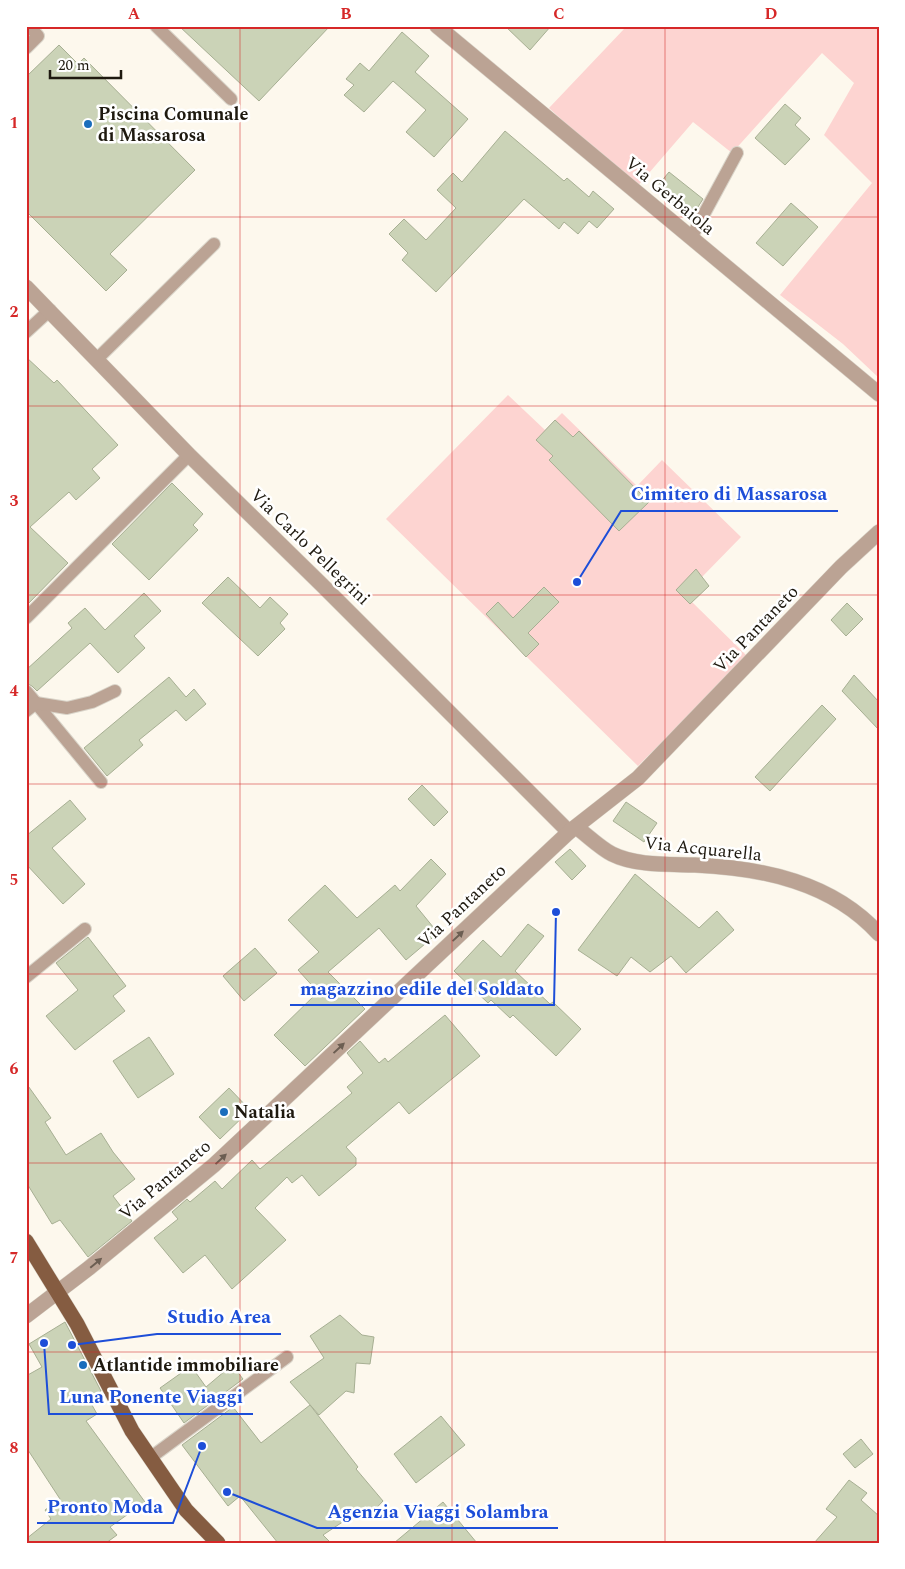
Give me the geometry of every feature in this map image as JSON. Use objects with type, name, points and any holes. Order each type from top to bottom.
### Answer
[{"type":"main road","points":[[26,1241],[77,1324],[132,1431],[186,1510],[218,1543]]},
{"type":"street","name":"Via Gerbaiola","points":[[437,26],[879,394]]},
{"type":"street","name":"Via Carlo Pellegrini","points":[[26,287],[189,455],[573,829]]},
{"type":"street","name":"Via Pantaneto","points":[[26,1316],[58,1293],[214,1165],[573,829],[638,778],[841,567],[879,532]]},
{"type":"street","name":"Via Acquarella","points":[[573,829],[613,854],[632,860],[649,864],[739,868],[778,876],[812,886],[826,893],[866,920],[879,934]]},
{"type":"lane","points":[[26,48],[38,36],[29,26]]},
{"type":"lane","points":[[156,26],[231,98]]},
{"type":"lane","points":[[691,238],[738,153]]},
{"type":"lane","points":[[97,359],[214,244]]},
{"type":"lane","points":[[26,332],[50,310]]},
{"type":"lane","points":[[26,618],[189,455]]},
{"type":"lane","points":[[26,691],[31,707],[101,782]]},
{"type":"lane","points":[[31,707],[67,708],[92,702],[115,691]]},
{"type":"lane","points":[[26,977],[85,929]]},
{"type":"lane","points":[[150,1458],[287,1357]]},
{"type":"shaded area","points":[[621,26],[879,26],[879,378],[843,344],[780,295],[872,183],[824,135],[854,83],[822,53],[732,153],[693,122],[636,188],[549,108],[624,29]]},
{"type":"shaded area","points":[[508,395],[545,430],[562,413],[637,486],[662,460],[741,537],[701,578],[709,586],[692,602],[747,656],[638,766],[386,519]]},
{"type":"building","points":[[179,26],[330,26],[259,101]]},
{"type":"building","points":[[505,26],[551,26],[530,50]]},
{"type":"building","points":[[402,32],[429,56],[415,72],[468,119],[434,157],[406,132],[426,110],[393,81],[364,112],[344,95],[354,85],[346,79],[360,63],[369,71]]},
{"type":"building","name":"Piscina Comunale di Massarosa","points":[[59,45],[78,64],[84,58],[195,170],[110,254],[127,270],[106,291],[26,211],[26,77]]},
{"type":"building","points":[[785,104],[801,118],[795,125],[810,139],[785,165],[755,138]]},
{"type":"building","points":[[505,131],[564,181],[567,178],[589,197],[593,191],[614,209],[597,228],[589,221],[578,234],[564,222],[559,229],[524,199],[436,292],[402,260],[408,253],[389,234],[404,219],[426,240],[456,208],[437,190],[453,173],[462,182]]},
{"type":"building","points":[[669,172],[703,199],[691,218],[655,189]]},
{"type":"building","points":[[791,203],[818,227],[783,266],[756,243]]},
{"type":"building","points":[[26,357],[54,383],[57,380],[118,445],[92,469],[100,478],[76,500],[69,492],[30,527],[68,563],[26,606]]},
{"type":"building","points":[[555,420],[573,437],[579,431],[649,502],[619,531],[549,460],[553,456],[536,440]]},
{"type":"building","points":[[172,483],[203,514],[193,525],[198,530],[149,580],[112,544]]},
{"type":"building","points":[[696,569],[709,586],[690,604],[676,590]]},
{"type":"building","points":[[228,577],[260,608],[270,597],[288,614],[280,623],[285,629],[258,656],[202,603]]},
{"type":"building","points":[[544,587],[559,602],[528,633],[539,644],[526,657],[486,614],[498,602],[513,618]]},
{"type":"building","points":[[144,593],[161,611],[134,636],[145,648],[118,673],[90,643],[37,691],[26,683],[26,670],[72,628],[68,623],[85,608],[105,630]]},
{"type":"building","points":[[847,603],[863,619],[846,636],[831,620]]},
{"type":"building","points":[[854,675],[879,702],[879,730],[842,691]]},
{"type":"building","points":[[169,677],[186,697],[194,689],[206,704],[186,721],[176,710],[139,740],[143,745],[107,776],[84,748]]},
{"type":"building","points":[[822,705],[836,719],[770,791],[755,777]]},
{"type":"building","points":[[422,785],[448,812],[434,826],[408,799]]},
{"type":"building","points":[[70,800],[86,819],[52,848],[85,884],[63,904],[26,864],[26,836]]},
{"type":"building","points":[[626,802],[657,823],[644,842],[613,821]]},
{"type":"building","points":[[570,849],[586,866],[572,880],[555,862]]},
{"type":"building","points":[[431,859],[446,874],[416,906],[438,933],[406,960],[379,928],[328,972],[365,1009],[305,1066],[274,1035],[318,992],[298,970],[319,952],[288,920],[325,885],[357,918],[395,885],[400,891]]},
{"type":"building","points":[[635,874],[699,928],[717,911],[734,930],[686,973],[671,956],[650,972],[631,957],[617,976],[578,950]]},
{"type":"building","points":[[528,924],[544,936],[515,971],[550,1004],[553,1002],[581,1029],[556,1056],[513,1015],[510,1018],[491,1000],[488,1003],[454,971],[483,940],[501,957]]},
{"type":"building","points":[[88,937],[126,986],[113,996],[125,1011],[75,1050],[46,1016],[78,990],[56,963]]},
{"type":"building","points":[[255,948],[277,973],[244,1001],[223,976]]},
{"type":"building","points":[[445,1015],[480,1056],[409,1114],[399,1102],[346,1147],[356,1158],[356,1165],[319,1196],[302,1175],[292,1183],[287,1177],[255,1208],[286,1240],[232,1289],[205,1255],[183,1273],[154,1238],[178,1219],[172,1212],[187,1199],[190,1202],[215,1181],[222,1189],[252,1160],[260,1169],[352,1093],[347,1087],[363,1073],[347,1053],[360,1041],[379,1063],[385,1058],[388,1062]]},
{"type":"building","points":[[149,1037],[174,1074],[138,1098],[113,1061]]},
{"type":"building","points":[[26,1083],[51,1118],[45,1122],[66,1155],[101,1133],[113,1152],[135,1179],[113,1196],[132,1221],[88,1257],[60,1220],[52,1224],[26,1182]]},
{"type":"building","points":[[229,1088],[250,1110],[220,1139],[199,1117]]},
{"type":"building","points":[[340,1315],[362,1335],[374,1337],[370,1364],[356,1363],[354,1393],[346,1391],[319,1415],[290,1382],[324,1358],[310,1336]]},
{"type":"building","points":[[65,1322],[101,1391],[88,1398],[97,1414],[86,1421],[145,1502],[110,1527],[117,1535],[106,1543],[26,1543],[26,1539],[51,1519],[45,1510],[60,1499],[26,1447],[26,1376],[42,1367],[29,1344]]},
{"type":"building","points":[[232,1365],[243,1379],[184,1423],[160,1388],[191,1366],[206,1387]]},
{"type":"building","points":[[310,1405],[358,1467],[356,1469],[383,1501],[366,1519],[359,1511],[323,1535],[331,1543],[278,1543],[240,1496],[228,1506],[182,1445],[233,1407],[261,1443]]},
{"type":"building","points":[[441,1416],[465,1445],[416,1483],[394,1454]]},
{"type":"building","points":[[861,1439],[873,1454],[855,1468],[843,1454]]},
{"type":"building","points":[[849,1480],[867,1493],[861,1500],[879,1516],[879,1543],[814,1543],[837,1517],[826,1509]]},
{"type":"building","points":[[443,1502],[477,1543],[394,1543]]},
{"type":"place","name":"Piscina Comunale di Massarosa","points":[[88,124]]},
{"type":"place","name":"Cimitero di Massarosa","points":[[577,582]]},
{"type":"place","name":"magazzino edile del Soldato","points":[[556,912]]},
{"type":"place","name":"Natalia","points":[[224,1112]]},
{"type":"place","name":"Luna Ponente Viaggi","points":[[44,1343]]},
{"type":"place","name":"Studio Area","points":[[72,1345]]},
{"type":"place","name":"Atlantide immobiliare","points":[[83,1365]]},
{"type":"place","name":"Pronto Moda","points":[[202,1446]]},
{"type":"place","name":"Agenzia Viaggi Solambra","points":[[227,1492]]}]
